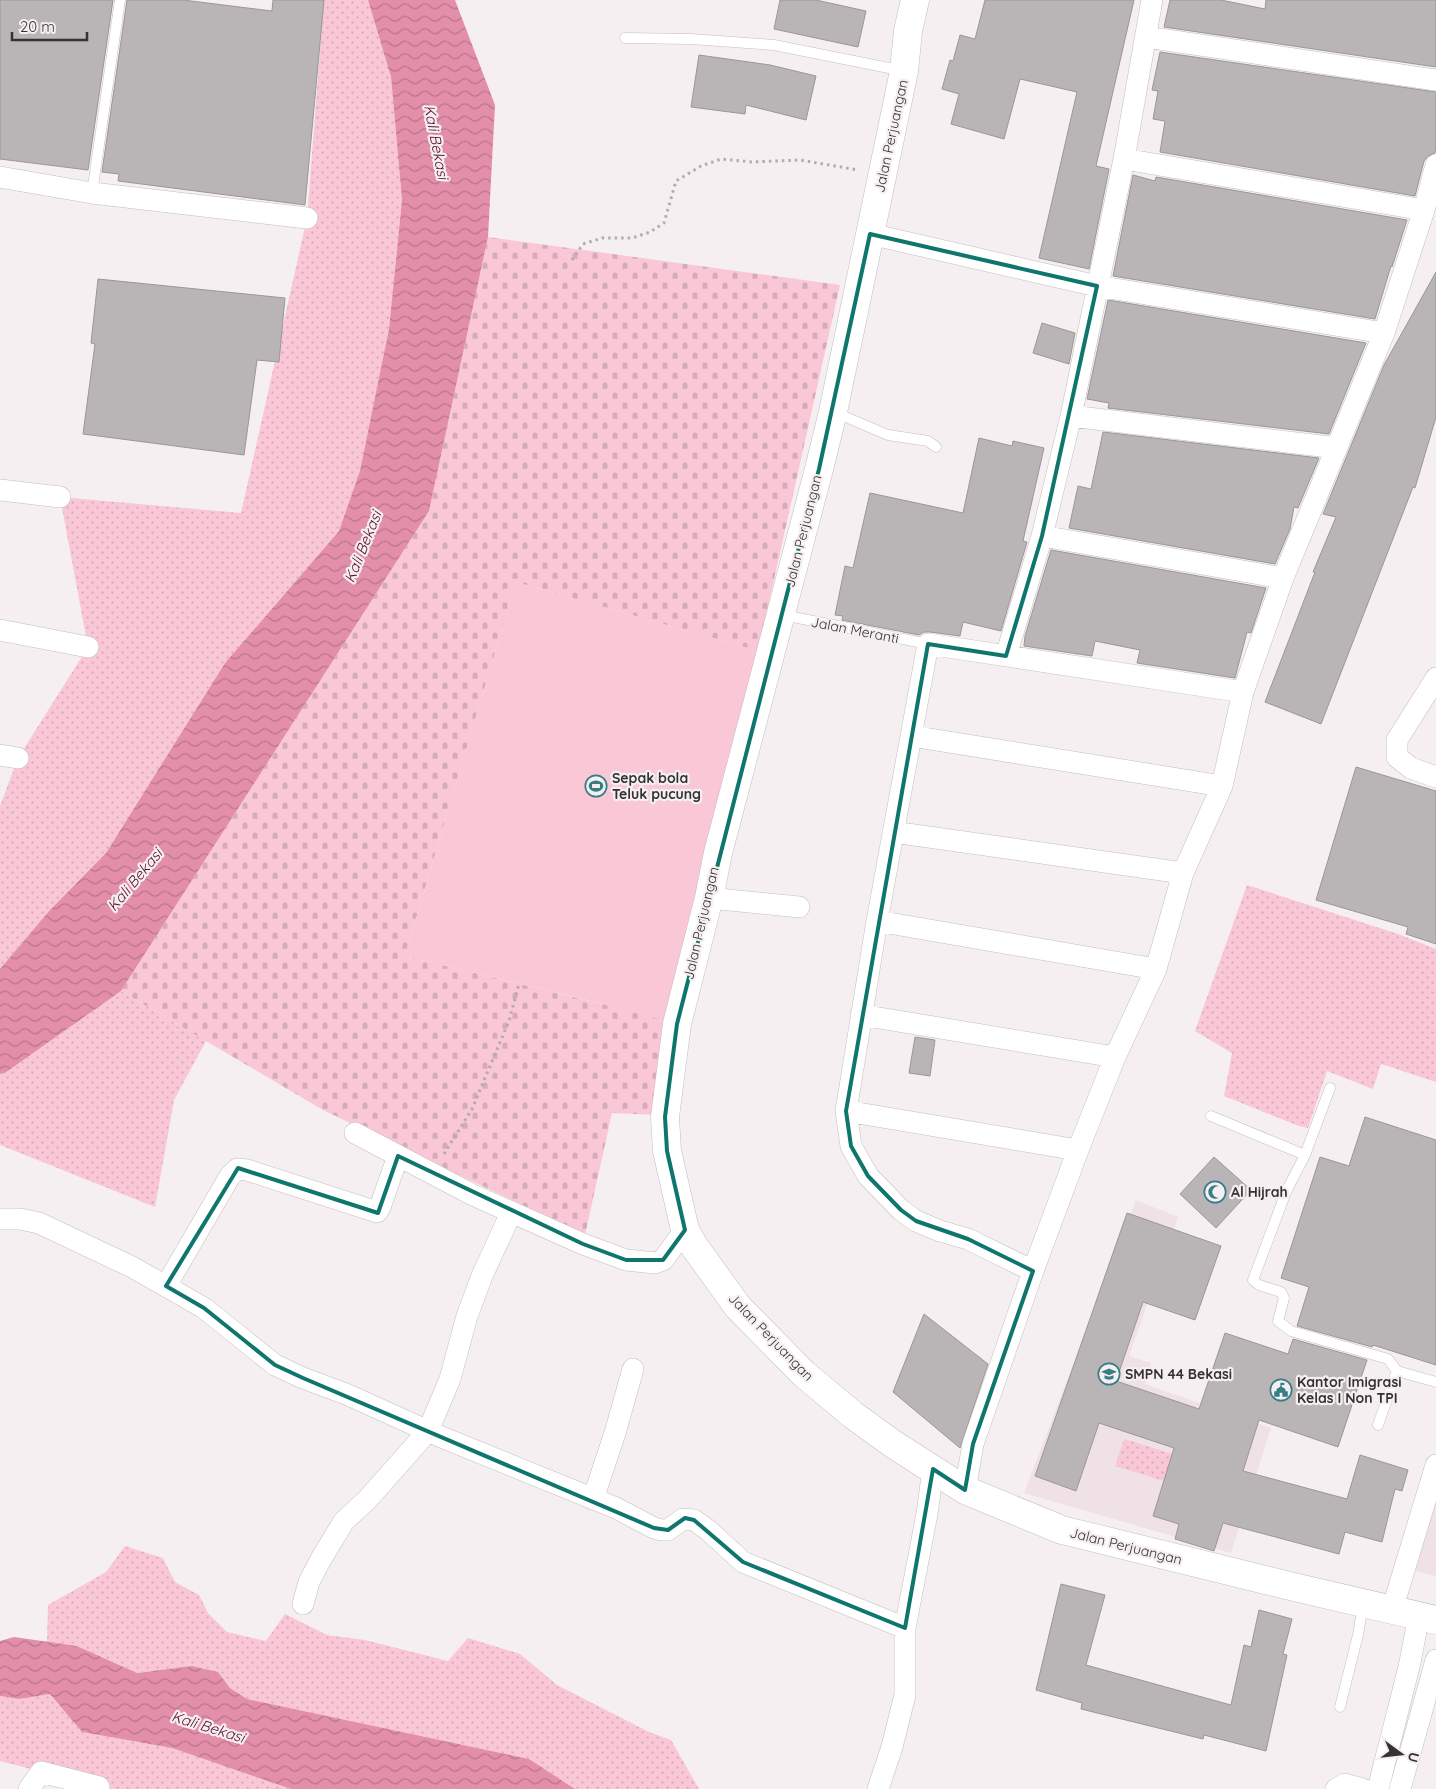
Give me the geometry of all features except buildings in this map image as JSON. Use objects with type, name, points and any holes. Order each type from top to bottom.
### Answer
[{"type":"main road","name":"Jalan Perjuangan","points":[[915,0],[908,30],[904,72],[833,412],[782,615],[718,853],[709,898],[677,1024],[665,1117],[667,1151],[685,1230],[694,1246],[738,1307],[804,1374],[853,1415],[893,1444],[965,1490],[1062,1530],[1427,1618]]},
{"type":"street","points":[[1006,656],[1042,536],[1070,416],[1124,159],[1152,0]]},
{"type":"street","points":[[1146,37],[1436,80]]},
{"type":"street","points":[[1124,159],[1424,210]]},
{"type":"street","points":[[965,1490],[974,1444],[1033,1271],[1115,1057],[1156,969],[1184,872],[1222,786],[1242,692],[1283,578],[1384,334],[1424,210],[1436,166]]},
{"type":"street","points":[[0,177],[92,193],[307,218]]},
{"type":"street","points":[[870,234],[1097,286],[1384,334]]},
{"type":"street","points":[[1070,416],[1337,448]]},
{"type":"street","points":[[0,490],[60,496]]},
{"type":"street","points":[[1042,536],[1283,578]]},
{"type":"street","points":[[0,630],[88,647]]},
{"type":"street","points":[[1033,1271],[968,1239],[916,1222],[901,1210],[868,1176],[850,1146],[846,1110],[876,921],[928,644],[1242,692]]},
{"type":"street","points":[[1436,678],[1397,740],[1396,757],[1411,768],[1436,777]]},
{"type":"street","points":[[911,736],[1222,786]]},
{"type":"street","points":[[893,832],[1184,872]]},
{"type":"street","points":[[709,898],[799,907]]},
{"type":"street","points":[[876,921],[1156,969]]},
{"type":"street","points":[[861,1015],[1115,1057]]},
{"type":"street","points":[[846,1110],[1078,1150]]},
{"type":"street","points":[[355,1133],[473,1195],[591,1248],[626,1260],[655,1263],[663,1260],[685,1230]]},
{"type":"street","points":[[166,1286],[230,1176],[236,1169],[246,1170],[377,1212],[398,1156]]},
{"type":"street","points":[[303,1604],[309,1582],[344,1521],[367,1500],[428,1431],[450,1379],[467,1316],[482,1276],[511,1212]]},
{"type":"street","points":[[0,1219],[12,1218],[38,1223],[132,1267],[204,1308],[275,1365],[303,1378],[346,1394],[428,1431],[593,1499],[662,1530],[668,1530],[683,1519],[694,1520],[708,1530],[743,1562],[905,1628]]},
{"type":"street","points":[[593,1499],[615,1433],[633,1369]]},
{"type":"street","points":[[1392,1610],[1436,1465]]},
{"type":"street","points":[[880,1788],[905,1695],[905,1628],[927,1514],[933,1470]]},
{"type":"street","points":[[1378,1789],[1409,1667],[1427,1618]]},
{"type":"street","points":[[1400,1789],[1436,1660]]},
{"type":"street","points":[[29,1789],[42,1772],[102,1788]]},
{"type":"street","points":[[1336,1789],[1344,1784],[1363,1789]]},
{"type":"lane","points":[[92,193],[120,0]]},
{"type":"lane","points":[[625,38],[691,39],[774,45],[904,72]]},
{"type":"lane","points":[[833,412],[888,435],[928,441],[936,447]]},
{"type":"lane","name":"Jalan Meranti","points":[[782,615],[928,644]]},
{"type":"lane","points":[[1330,1088],[1305,1155],[1286,1192],[1253,1280],[1259,1285],[1281,1292],[1284,1298],[1278,1321],[1291,1331],[1388,1360],[1397,1371],[1436,1382]]},
{"type":"lane","points":[[1211,1116],[1305,1155]]},
{"type":"lane","points":[[1378,1425],[1397,1371]]},
{"type":"lane","points":[[1340,1707],[1358,1635],[1363,1603]]},
{"type":"path","points":[[572,260],[583,244],[602,238],[632,238],[650,232],[664,223],[676,182],[701,166],[721,159],[752,162],[800,160],[848,168]]},
{"type":"path","points":[[429,1172],[444,1154],[472,1109],[509,1021],[519,984]]},
{"type":"highlighted area","points":[[870,234],[1097,286],[1042,536],[1006,656],[928,644],[846,1111],[851,1146],[868,1176],[901,1210],[916,1221],[968,1239],[1033,1271],[973,1444],[965,1490],[933,1469],[905,1628],[743,1562],[694,1520],[685,1518],[668,1530],[654,1528],[303,1378],[275,1365],[204,1308],[166,1286],[238,1168],[378,1213],[398,1156],[583,1244],[626,1260],[663,1260],[685,1230],[667,1151],[665,1117],[677,1024],[819,469]]},
{"type":"shaded area","name":"SMPN 44 Bekasi","points":[[1136,1200],[1178,1217],[1129,1356],[1151,1363],[1145,1384],[1271,1428],[1231,1553],[1024,1493]]},
{"type":"shaded area","points":[[1436,1465],[1436,1576],[1405,1568]]},
{"type":"green space","points":[[324,0],[368,0],[391,77],[402,200],[389,329],[361,471],[339,531],[225,663],[106,853],[49,911],[0,969],[0,806],[18,758],[88,647],[60,497],[241,513],[307,218]]},
{"type":"green space","points":[[488,237],[840,285],[758,651],[516,582],[405,956],[672,1021],[659,1115],[612,1113],[585,1235],[323,1110],[121,991],[429,511]]},
{"type":"green space","name":"Sepak bola Teluk pucung","points":[[516,582],[758,651],[677,1024],[405,956]]},
{"type":"green space","points":[[1247,885],[1398,934],[1436,949],[1436,1082],[1381,1064],[1373,1089],[1327,1071],[1308,1128],[1224,1096],[1232,1053],[1195,1031]]},
{"type":"green space","points":[[121,991],[206,1041],[174,1100],[155,1207],[0,1145],[0,1074],[5,1073]]},
{"type":"green space","points":[[1124,1439],[1199,1462],[1164,1481],[1115,1466]]},
{"type":"green space","points":[[125,1546],[163,1558],[175,1582],[199,1595],[208,1613],[227,1632],[266,1641],[285,1614],[327,1635],[365,1640],[448,1661],[468,1638],[520,1654],[557,1685],[649,1732],[671,1740],[699,1789],[575,1789],[528,1759],[246,1699],[230,1688],[218,1672],[192,1666],[137,1673],[77,1646],[47,1642],[48,1605],[106,1572]]},
{"type":"green space","points":[[50,1694],[82,1732],[172,1748],[291,1789],[108,1789],[0,1761],[0,1696],[19,1699]]},
{"type":"water","name":"Kali Bekasi","points":[[368,0],[455,0],[495,105],[488,237],[429,511],[121,991],[5,1073],[0,1074],[0,969],[49,911],[106,853],[225,663],[339,531],[360,471],[389,329],[402,200],[391,77]]},
{"type":"water","name":"Kali Bekasi","points":[[14,1637],[77,1646],[137,1673],[192,1666],[218,1672],[230,1688],[247,1699],[529,1759],[575,1789],[291,1789],[172,1748],[82,1732],[50,1694],[19,1699],[0,1696],[0,1641]]},
{"type":"place","name":"Sepak bola Teluk pucung","points":[[596,786]]},
{"type":"place","name":"Al Hijrah","points":[[1215,1192]]},
{"type":"place","name":"SMPN 44 Bekasi","points":[[1109,1374]]},
{"type":"place","name":"Kantor Imigrasi Kelas I Non TPI","points":[[1281,1390]]}]
